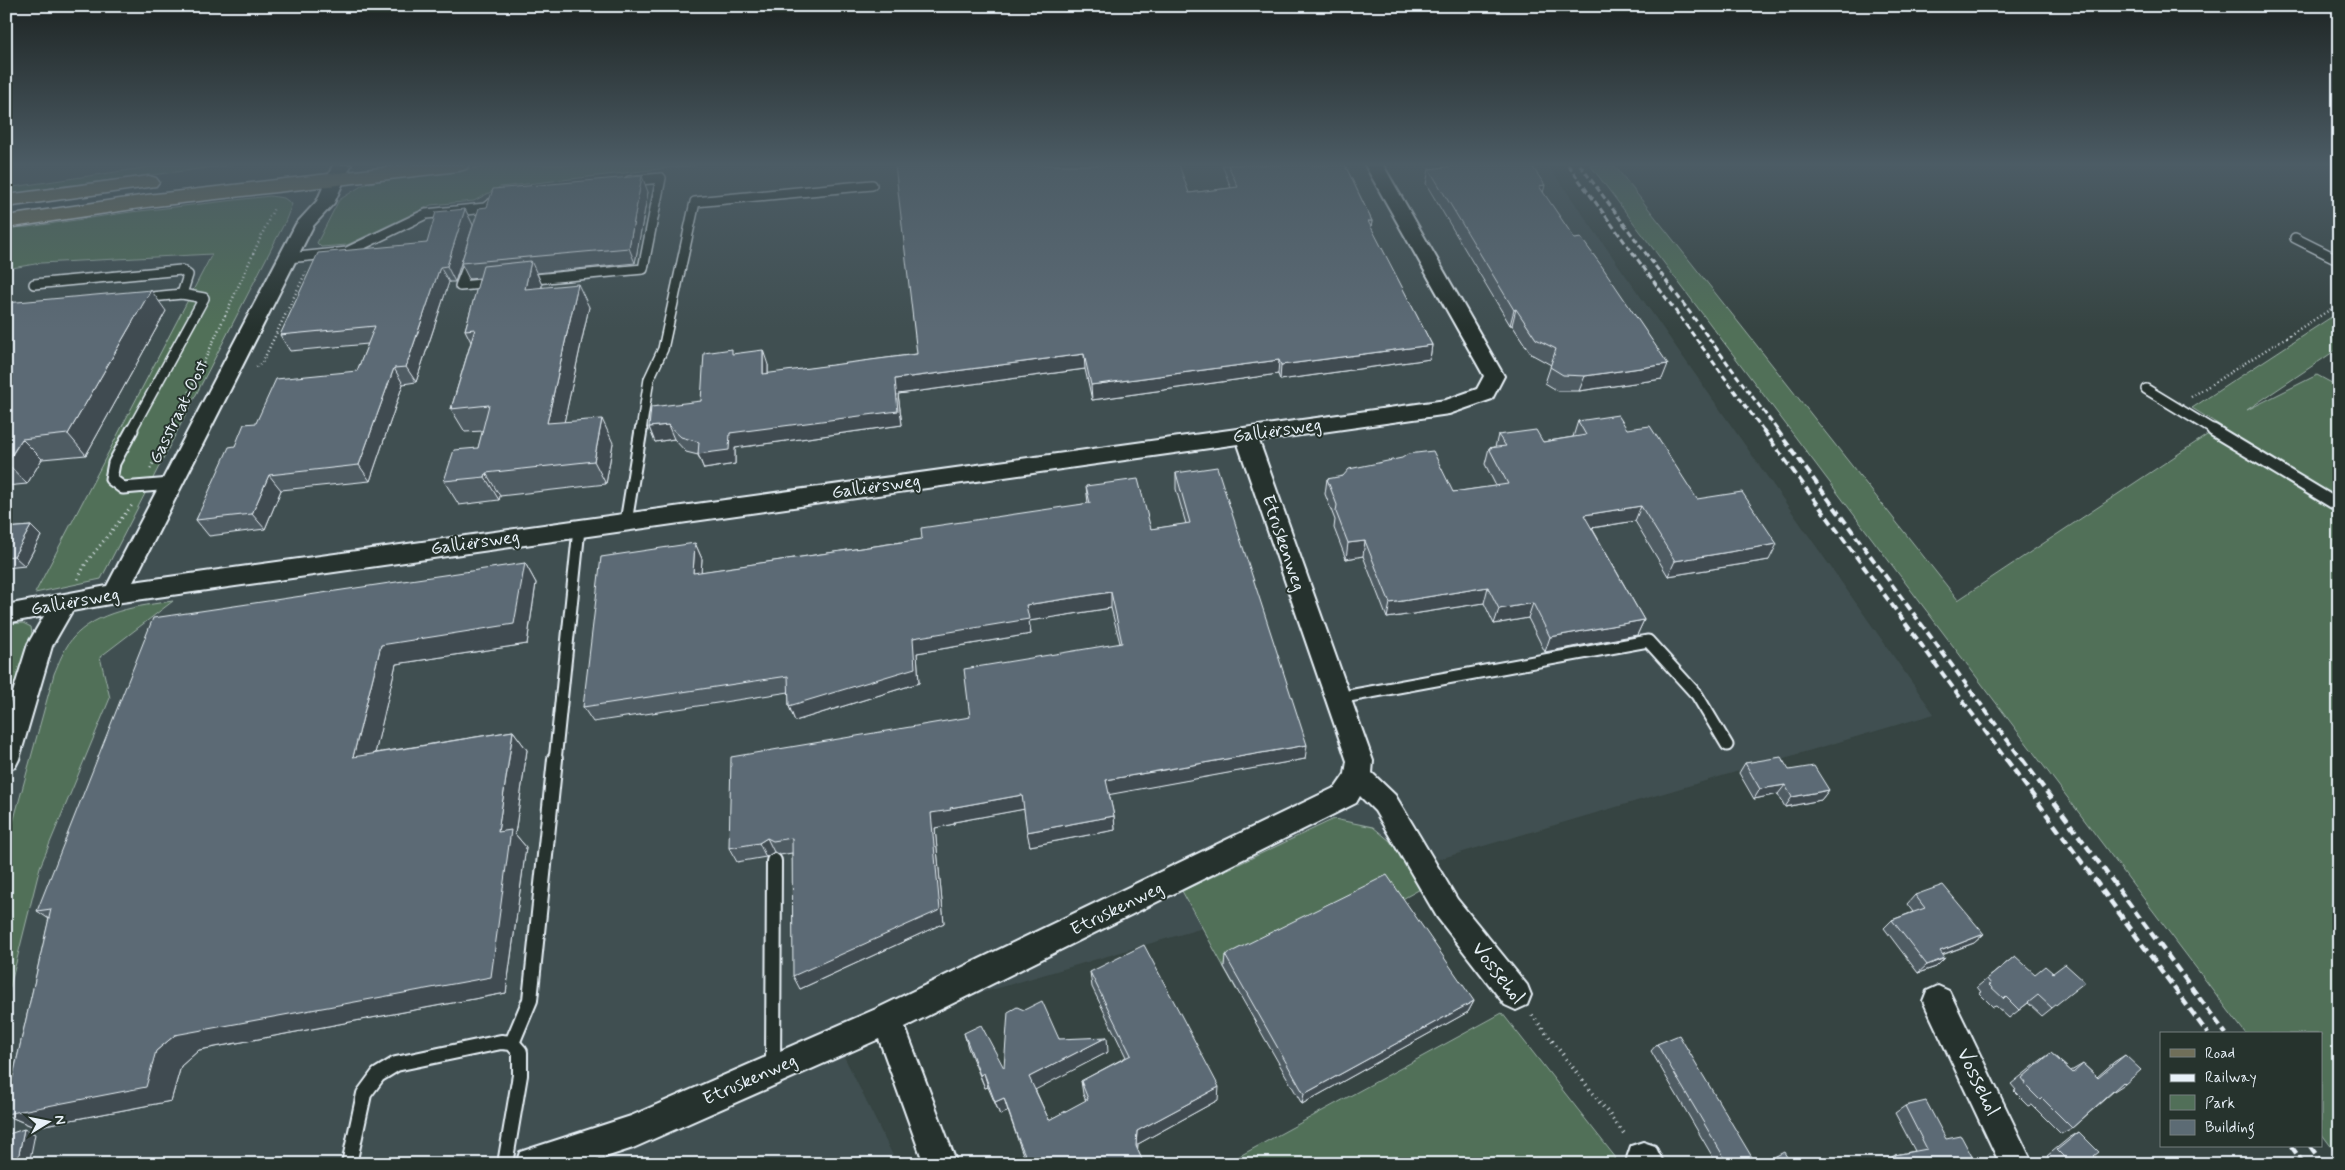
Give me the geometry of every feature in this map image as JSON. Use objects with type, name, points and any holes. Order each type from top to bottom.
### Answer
[{"type":"main road","points":[[6,222],[22,220]]},
{"type":"street","name":"Gasstraat-Oost","points":[[115,594],[305,224],[309,220]]},
{"type":"street","name":"Galliërsweg","points":[[6,614],[115,594],[1449,407],[1485,394],[1494,376],[1405,220]]},
{"type":"street","name":"Etruskenweg","points":[[532,1164],[633,1132],[887,1020],[1346,796],[1358,777],[1360,761],[1246,435]]},
{"type":"street","points":[[6,759],[40,644],[64,604]]},
{"type":"street","name":"Vossehol","points":[[1358,777],[1386,803],[1447,908],[1516,995]]},
{"type":"street","name":"Vossehol","points":[[1938,1001],[2017,1164]]},
{"type":"street","points":[[887,1020],[941,1164]]},
{"type":"lane","points":[[288,258],[347,252],[414,220]]},
{"type":"lane","points":[[518,280],[643,268],[653,220]]},
{"type":"lane","points":[[626,522],[650,379],[663,349],[691,220]]},
{"type":"lane","points":[[2295,238],[2339,260]]},
{"type":"lane","points":[[472,253],[460,286],[498,282]]},
{"type":"lane","points":[[34,284],[181,270],[188,275],[182,294]]},
{"type":"lane","points":[[126,299],[182,294],[204,298],[114,463],[111,479],[123,488],[171,484]]},
{"type":"lane","points":[[2146,389],[2339,506]]},
{"type":"lane","points":[[512,1042],[530,1000],[579,529]]},
{"type":"lane","points":[[1338,698],[1648,641],[1697,695],[1727,744]]},
{"type":"lane","points":[[774,861],[774,1070]]},
{"type":"lane","points":[[349,1164],[364,1094],[378,1075],[396,1064],[502,1042],[512,1042]]},
{"type":"lane","points":[[505,1164],[520,1075],[520,1052],[512,1042]]},
{"type":"path","name":"Gasstraat-Oost","points":[[64,604],[86,563],[130,510],[198,375],[269,220]]},
{"type":"path","points":[[2189,398],[2339,304]]},
{"type":"path","name":"Vossehol","points":[[1516,995],[1646,1161]]},
{"type":"shaded area","points":[[6,220],[1586,220],[1934,714],[834,1036],[897,1164],[6,1164]]},
{"type":"green space","points":[[79,220],[286,220],[101,579],[35,593],[212,254],[41,263],[6,269],[6,228],[28,227]]},
{"type":"green space","points":[[329,220],[400,220],[347,245],[321,247],[317,243]]},
{"type":"green space","points":[[1631,220],[1657,220],[1958,600],[2207,435],[2224,428],[2192,408],[2339,312],[2339,348],[2247,410],[2317,375],[2339,387],[2339,1157],[2322,1134],[2322,1032],[2244,1032]]},
{"type":"green space","points":[[173,601],[100,657],[110,698],[40,867],[6,1003],[6,848],[56,669],[72,639],[93,622],[119,611]]},
{"type":"green space","points":[[23,623],[31,627],[32,634],[6,719],[6,624]]},
{"type":"green space","points":[[1334,819],[1373,827],[1390,841],[1424,887],[1237,991],[1182,891]]},
{"type":"green space","points":[[1502,1013],[1616,1158],[1607,1164],[1225,1164]]},
{"type":"building","points":[[434,220],[462,220],[447,266],[440,267],[406,367],[394,368],[359,465],[269,475],[252,514],[196,520],[229,447],[235,446],[244,424],[256,423],[276,379],[357,371],[375,326],[280,335],[318,253],[427,243]]},
{"type":"building","points":[[475,220],[634,220],[629,248],[461,263]]},
{"type":"building","points":[[901,220],[1371,220],[1372,221],[1368,221],[1432,345],[1281,365],[1279,360],[1091,385],[1084,354],[895,379],[898,411],[730,433],[729,450],[698,454],[699,442],[681,437],[668,425],[649,427],[651,407],[701,401],[704,353],[732,349],[732,354],[763,350],[763,374],[917,354]]},
{"type":"building","points":[[1460,220],[1562,220],[1575,239],[1581,238],[1601,265],[1668,364],[1585,376],[1563,375],[1550,367],[1556,349],[1536,339],[1516,309],[1514,310]]},
{"type":"building","points":[[531,261],[525,289],[578,284],[547,423],[602,419],[594,461],[486,473],[485,477],[444,481],[454,450],[478,448],[489,405],[451,409],[475,329],[465,330],[483,266]]},
{"type":"building","points":[[151,290],[68,434],[22,439],[6,463],[6,303]]},
{"type":"building","points":[[1618,415],[1627,429],[1650,426],[1697,499],[1742,492],[1777,544],[1675,561],[1641,506],[1584,515],[1644,620],[1550,637],[1533,603],[1499,609],[1488,587],[1390,603],[1365,541],[1348,543],[1336,512],[1337,505],[1327,479],[1343,476],[1349,469],[1402,458],[1408,454],[1433,451],[1453,492],[1508,484],[1489,448],[1506,446],[1498,435],[1536,430],[1543,442],[1586,435],[1578,421]]},
{"type":"building","points":[[1217,467],[1307,745],[1106,780],[1114,816],[1027,832],[1022,795],[931,813],[940,910],[793,976],[792,838],[773,841],[767,838],[759,843],[729,848],[731,757],[970,717],[964,669],[1122,643],[1111,592],[1026,605],[1029,619],[913,638],[915,668],[789,706],[788,676],[583,707],[601,557],[695,543],[693,573],[922,539],[921,528],[1090,503],[1086,486],[1138,479],[1151,529],[1190,523],[1176,473]]},
{"type":"building","points":[[31,526],[14,556],[6,557],[6,528]]},
{"type":"building","points":[[525,563],[514,624],[381,645],[353,757],[513,731],[498,832],[511,830],[491,977],[175,1035],[156,1051],[146,1087],[6,1114],[6,1107],[51,909],[37,911],[153,618]]},
{"type":"building","points":[[1781,757],[1789,770],[1814,766],[1829,790],[1792,797],[1785,785],[1760,789],[1745,763]]},
{"type":"building","points":[[1387,875],[1474,1001],[1304,1094],[1225,955]]},
{"type":"building","points":[[1943,885],[1984,934],[1940,951],[1945,958],[1927,965],[1892,920],[1925,908],[1915,895]]},
{"type":"building","points":[[1144,945],[1219,1087],[1137,1131],[1136,1146],[1144,1164],[1029,1164],[1004,1098],[995,1102],[984,1073],[980,1075],[964,1033],[981,1025],[1004,1068],[1008,1012],[1017,1007],[1024,1010],[1042,1001],[1059,1039],[1107,1037],[1029,1077],[1049,1120],[1088,1099],[1081,1081],[1131,1055],[1090,972]]},
{"type":"building","points":[[2015,956],[2035,974],[2045,966],[2053,973],[2065,964],[2085,982],[2052,1008],[2038,995],[2019,1010],[2006,997],[2004,999],[1989,985],[1991,984],[1987,979]]},
{"type":"building","points":[[1679,1035],[1756,1164],[1728,1164],[1657,1044]]},
{"type":"building","points":[[2051,1053],[2073,1073],[2083,1064],[2098,1078],[2125,1055],[2141,1070],[2125,1084],[2123,1082],[2072,1128],[2042,1098],[2040,1100],[2025,1085],[2026,1083],[2022,1078]]},
{"type":"building","points":[[1926,1101],[1946,1139],[1961,1136],[1976,1164],[1899,1164],[1895,1155],[1927,1149],[1905,1106]]},
{"type":"building","points":[[24,1129],[17,1164],[6,1164],[6,1135]]},
{"type":"building","points":[[2079,1132],[2099,1152],[2094,1156],[2102,1164],[2071,1164],[2057,1150]]},
{"type":"building","points":[[1784,1152],[1791,1164],[1760,1164]]},
{"type":"railway","points":[[1608,220],[1764,431]]},
{"type":"railway","points":[[1621,220],[1778,431]]},
{"type":"railway","points":[[1763,430],[2007,761]]},
{"type":"railway","points":[[1777,430],[2023,761]]},
{"type":"railway","points":[[2006,759],[2207,1032]]},
{"type":"railway","points":[[2022,759],[2225,1032]]},
{"type":"railway","points":[[2292,1148],[2304,1164]]},
{"type":"railway","points":[[2311,1148],[2323,1164]]}]
